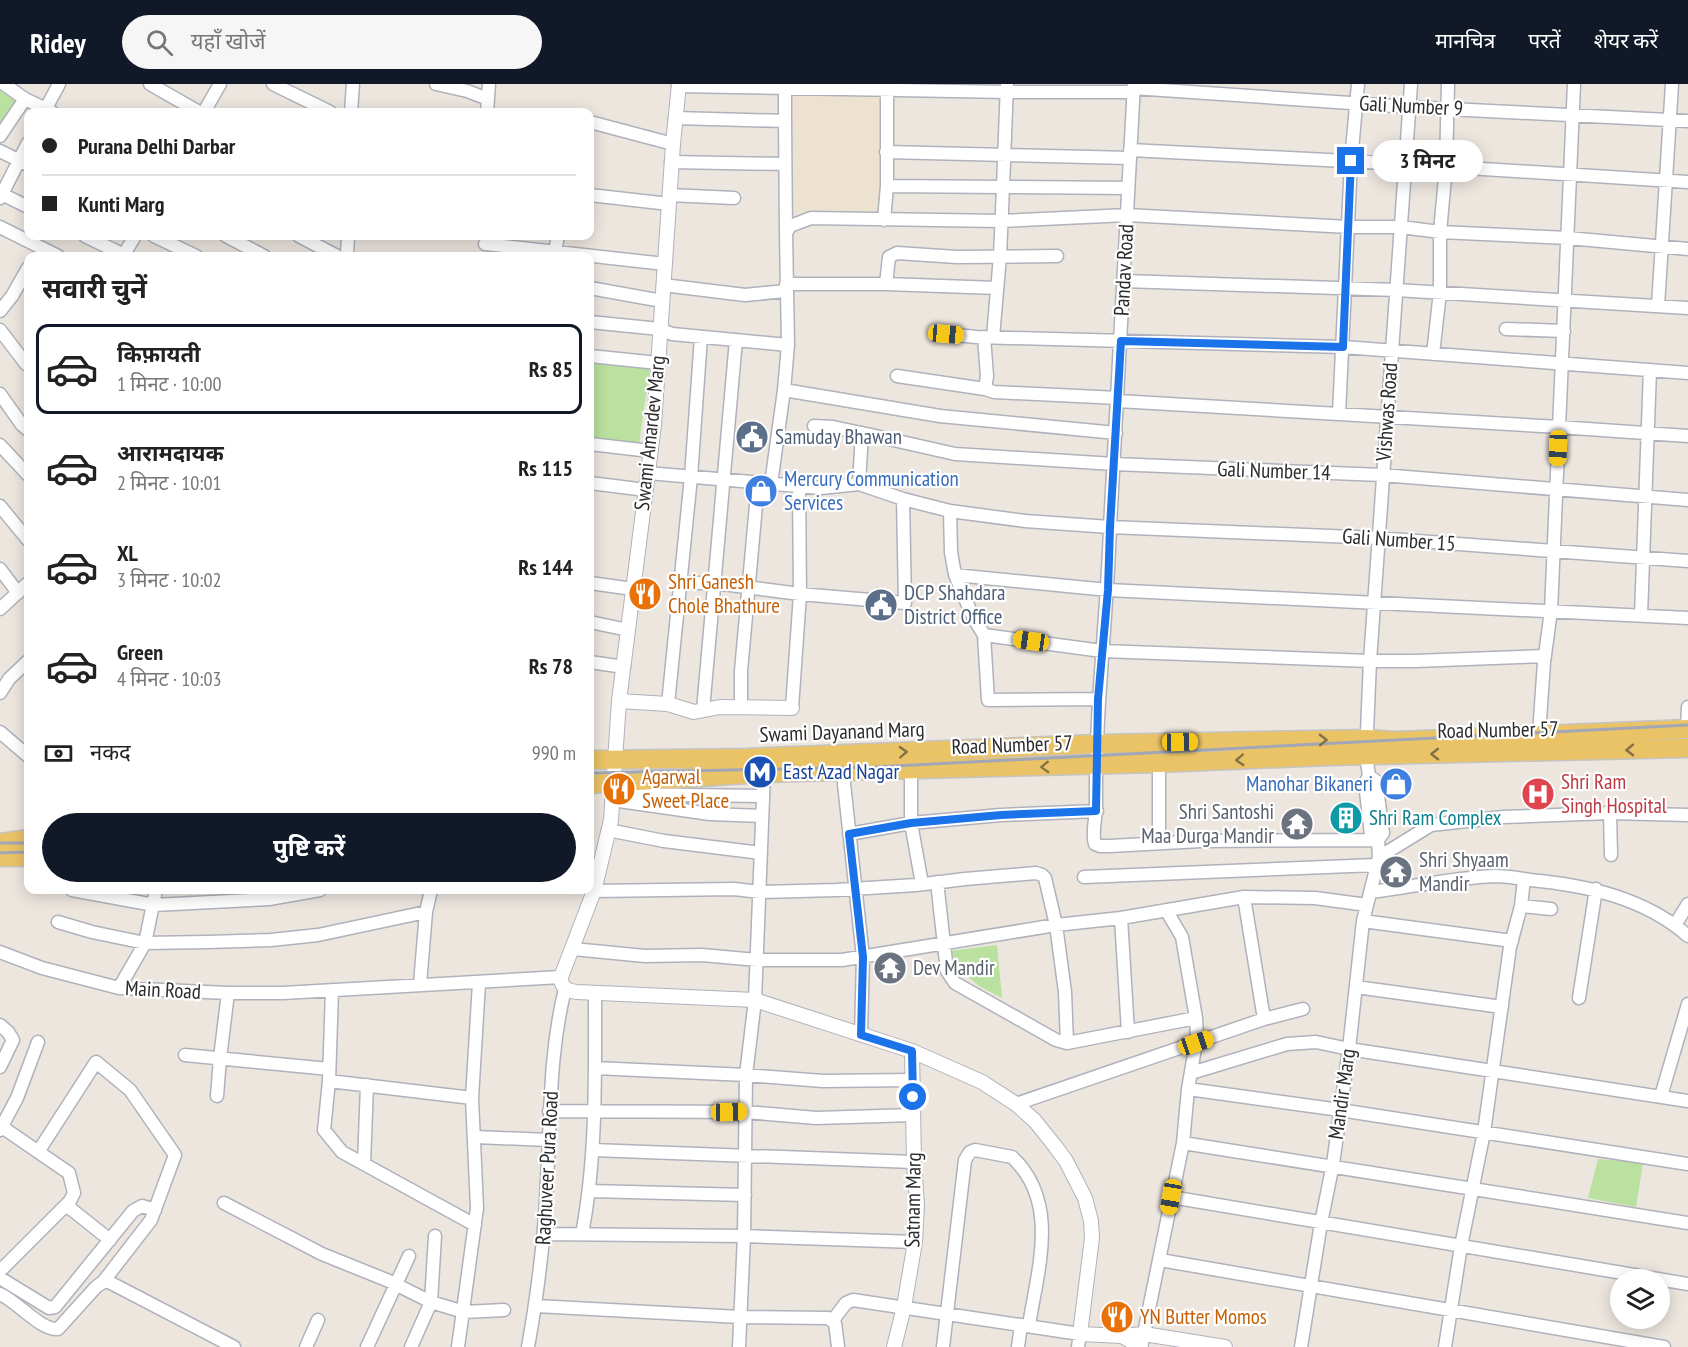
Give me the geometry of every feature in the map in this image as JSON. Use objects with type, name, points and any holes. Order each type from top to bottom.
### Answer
[{"type":"main road","name":"Road Number 57","points":[[1097,738],[1407,740],[1687,729]]},
{"type":"main road","name":"Swami Dayanand Marg","points":[[594,760],[746,758],[1097,738]]},
{"type":"main road","name":"Road Number 57","points":[[594,785],[612,792],[764,773],[1159,763],[1367,739],[1688,748]]},
{"type":"main road","points":[[0,843],[24,840]]},
{"type":"main road","points":[[0,857],[24,857]]},
{"type":"street","points":[[4,84],[40,108]]},
{"type":"street","points":[[49,108],[59,84]]},
{"type":"street","points":[[150,84],[167,89],[193,108]]},
{"type":"street","points":[[206,108],[220,84]]},
{"type":"street","points":[[273,84],[322,108]]},
{"type":"street","points":[[436,84],[488,99]]},
{"type":"street","points":[[487,108],[489,84]]},
{"type":"street","points":[[1339,414],[1351,161],[1358,84]]},
{"type":"street","name":"Vishwas Road","points":[[1367,739],[1372,602],[1410,84]]},
{"type":"street","points":[[1433,354],[1440,292],[1440,232],[1446,167],[1448,84]]},
{"type":"street","points":[[1539,734],[1544,659],[1551,611],[1574,84]]},
{"type":"street","points":[[1658,306],[1672,84]]},
{"type":"street","points":[[350,85],[351,108]]},
{"type":"street","name":"Gali Number 9","points":[[679,85],[785,88],[1133,88],[1409,107],[1688,121]]},
{"type":"street","name":"Swami Amardev Marg","points":[[612,792],[615,741],[648,473],[658,363],[671,162],[679,85]]},
{"type":"street","points":[[884,220],[887,186],[887,87]]},
{"type":"street","points":[[771,484],[788,345],[785,88]]},
{"type":"street","points":[[985,388],[1000,256],[1007,88]]},
{"type":"street","name":"Pandav Road","points":[[1133,88],[1108,590],[1098,699],[1096,811],[1093,839],[1095,844],[1100,846],[1159,843]]},
{"type":"street","points":[[0,136],[25,99]]},
{"type":"street","points":[[675,118],[785,121]]},
{"type":"street","points":[[594,123],[673,144]]},
{"type":"street","points":[[0,151],[24,163],[1,196],[24,205]]},
{"type":"street","points":[[886,152],[1004,156],[1130,154],[1351,161],[1688,182]]},
{"type":"street","points":[[671,162],[785,164]]},
{"type":"street","points":[[887,186],[1128,188]]},
{"type":"street","points":[[594,195],[669,200],[735,198]]},
{"type":"street","points":[[786,233],[790,226],[811,218],[1001,221],[1127,215],[1401,227],[1440,232],[1568,238],[1688,249]]},
{"type":"street","points":[[0,227],[38,252]]},
{"type":"street","points":[[93,240],[115,252]]},
{"type":"street","points":[[162,240],[188,252]]},
{"type":"street","points":[[234,240],[256,252]]},
{"type":"street","points":[[307,240],[329,252]]},
{"type":"street","points":[[485,245],[539,252]]},
{"type":"street","points":[[886,284],[889,257],[897,253],[957,257],[1057,256]]},
{"type":"street","points":[[594,258],[664,264]]},
{"type":"street","points":[[0,310],[12,296],[24,275]]},
{"type":"street","points":[[1124,281],[1440,292],[1688,308]]},
{"type":"street","points":[[663,285],[745,295],[786,288],[886,284],[997,288]]},
{"type":"street","points":[[594,289],[662,301]]},
{"type":"street","points":[[594,322],[660,328],[672,334],[788,345]]},
{"type":"street","points":[[1506,329],[1564,331]]},
{"type":"street","points":[[0,330],[24,361]]},
{"type":"street","points":[[946,334],[1343,347],[1688,373]]},
{"type":"street","points":[[668,704],[691,477],[701,337]]},
{"type":"street","points":[[703,710],[736,340]]},
{"type":"street","points":[[594,356],[658,363]]},
{"type":"street","points":[[1641,615],[1650,370]]},
{"type":"street","points":[[897,376],[985,388],[994,392],[1688,436]]},
{"type":"street","points":[[784,390],[940,416],[1116,433]]},
{"type":"street","points":[[0,394],[24,422]]},
{"type":"street","name":"Gali Number 14","points":[[814,426],[833,427],[955,454],[1114,464],[1382,475],[1688,500]]},
{"type":"street","points":[[648,473],[821,488],[859,484],[862,433]]},
{"type":"street","points":[[594,444],[650,451]]},
{"type":"street","points":[[0,445],[24,471]]},
{"type":"street","points":[[741,707],[741,671],[758,483]]},
{"type":"street","points":[[594,484],[646,490]]},
{"type":"street","name":"Gali Number 15","points":[[859,484],[903,500],[951,511],[1025,521],[1110,527],[1377,538],[1688,561]]},
{"type":"street","points":[[620,701],[668,704],[694,712],[720,707],[792,708],[800,594],[799,486]]},
{"type":"street","points":[[680,583],[715,583],[800,594],[905,603],[903,500]]},
{"type":"street","points":[[0,506],[24,535]]},
{"type":"street","points":[[951,511],[951,552],[955,575],[973,617],[984,635],[988,700],[1098,699]]},
{"type":"street","points":[[0,570],[18,592]]},
{"type":"street","points":[[955,575],[1108,590],[1688,618]]},
{"type":"street","points":[[594,584],[633,589]]},
{"type":"street","points":[[0,609],[24,587]]},
{"type":"street","points":[[594,623],[628,630]]},
{"type":"street","points":[[984,635],[1102,651],[1369,667],[1415,661],[1544,659]]},
{"type":"street","points":[[594,663],[624,667]]},
{"type":"street","points":[[0,693],[9,679],[24,665]]},
{"type":"street","points":[[1687,729],[1688,708]]},
{"type":"street","points":[[0,732],[24,753]]},
{"type":"street","name":"Mandir Marg","points":[[1301,1347],[1332,1166],[1349,1049],[1363,921],[1378,861],[1378,840],[1383,833],[1376,781],[1369,776],[1367,739]]},
{"type":"street","points":[[1159,763],[1159,843],[1378,840]]},
{"type":"street","points":[[911,770],[911,823],[922,885]]},
{"type":"street","points":[[844,772],[863,957],[861,1035]]},
{"type":"street","points":[[739,1347],[744,1236],[746,1075],[755,1000],[764,773]]},
{"type":"street","points":[[612,792],[763,796]]},
{"type":"street","points":[[612,792],[710,814],[762,816]]},
{"type":"street","points":[[612,792],[609,830],[594,891],[734,889],[760,892],[856,889],[922,885],[1036,873],[1042,875],[1045,878],[1056,925],[1065,992],[1067,1043]]},
{"type":"street","points":[[849,834],[911,823],[1001,815],[1096,811]]},
{"type":"street","points":[[1610,813],[1611,855]]},
{"type":"street","points":[[1084,878],[1378,861],[1431,825],[1503,817],[1610,813],[1688,815]]},
{"type":"street","points":[[609,830],[664,841],[761,853]]},
{"type":"street","points":[[1370,892],[1495,876],[1569,883],[1596,889],[1627,900],[1675,925],[1688,936]]},
{"type":"street","points":[[1445,1347],[1461,1246],[1484,1132],[1512,941],[1521,906],[1524,879]]},
{"type":"street","points":[[937,882],[946,970],[955,982],[1056,1040],[1067,1043],[1196,1018]]},
{"type":"street","points":[[1579,998],[1596,889]]},
{"type":"street","points":[[95,894],[154,904],[269,899],[298,894]]},
{"type":"street","points":[[119,988],[145,943],[155,894]]},
{"type":"street","points":[[420,984],[426,912],[430,894]]},
{"type":"street","points":[[593,894],[563,983],[577,992],[755,1000],[912,1051],[982,1082],[1016,1104],[1035,1121],[1066,1161],[1084,1198],[1091,1221],[1092,1238],[1079,1340]]},
{"type":"street","points":[[573,950],[645,956],[702,955],[757,960],[842,960],[881,952],[1056,925],[1121,918],[1244,897],[1315,898],[1367,905]]},
{"type":"street","points":[[1244,897],[1264,1019]]},
{"type":"street","points":[[1675,925],[1688,904]]},
{"type":"street","points":[[1521,906],[1551,909]]},
{"type":"street","points":[[1142,1343],[1183,1143],[1188,1089],[1196,1043],[1196,1018],[1182,937],[1166,909]]},
{"type":"street","points":[[58,922],[145,943],[271,940],[318,935],[426,912]]},
{"type":"street","points":[[1121,918],[1128,1032]]},
{"type":"street","points":[[1363,921],[1512,941]]},
{"type":"street","name":"Main Road","points":[[0,952],[42,968],[119,988],[283,993],[420,984],[563,983]]},
{"type":"street","points":[[458,1347],[477,1208],[472,1098],[479,982]]},
{"type":"street","name":"Raghuveer Pura Road","points":[[528,1347],[536,1306],[544,1234],[554,1041],[563,983]]},
{"type":"street","points":[[1356,987],[1502,1007]]},
{"type":"street","points":[[332,990],[329,1075],[324,1130],[342,1152],[475,1225]]},
{"type":"street","points":[[217,1096],[228,993]]},
{"type":"street","points":[[582,1234],[590,1191],[593,1150],[595,993]]},
{"type":"street","points":[[1661,1096],[1688,1004]]},
{"type":"street","points":[[1016,1104],[1264,1019],[1303,1009]]},
{"type":"street","points":[[0,1025],[13,1040],[0,1067]]},
{"type":"street","points":[[0,1271],[66,1205],[74,1193],[69,1173],[1,1128],[17,1098],[38,1042]]},
{"type":"street","points":[[1191,1073],[1295,1043],[1316,1042],[1688,1101]]},
{"type":"street","name":"Satnam Marg","points":[[894,1347],[904,1307],[915,1242],[917,1205],[912,1051]]},
{"type":"street","points":[[185,1055],[220,1058],[329,1075],[367,1085],[472,1098]]},
{"type":"street","points":[[0,1294],[52,1329],[64,1326],[96,1287],[103,1282],[151,1220],[175,1155],[130,1089],[96,1062],[38,1152]]},
{"type":"street","points":[[595,1068],[823,1081],[912,1080]]},
{"type":"street","points":[[364,1164],[367,1085]]},
{"type":"street","points":[[1188,1089],[1688,1164]]},
{"type":"street","points":[[549,1111],[746,1112],[816,1118],[913,1115]]},
{"type":"street","points":[[475,1137],[549,1140]]},
{"type":"street","points":[[1183,1143],[1688,1223]]},
{"type":"street","points":[[593,1150],[914,1162]]},
{"type":"street","points":[[943,1347],[965,1160],[970,1152],[975,1150],[1012,1156],[1027,1176],[1041,1208],[1043,1241],[1018,1347]]},
{"type":"street","points":[[590,1191],[745,1195]]},
{"type":"street","points":[[1171,1197],[1688,1284]]},
{"type":"street","points":[[224,1203],[322,1254],[396,1284],[431,1302],[464,1312],[504,1310]]},
{"type":"street","points":[[66,1205],[110,1240]]},
{"type":"street","points":[[0,1278],[49,1308],[55,1307],[133,1211],[142,1206],[155,1210]]},
{"type":"street","points":[[544,1234],[744,1236],[915,1242]]},
{"type":"street","points":[[411,1347],[431,1302],[435,1236]]},
{"type":"street","points":[[367,1347],[409,1256]]},
{"type":"street","points":[[1160,1260],[1664,1347]]},
{"type":"street","points":[[103,1282],[109,1282],[234,1347]]},
{"type":"street","points":[[833,1320],[846,1303],[853,1300],[1025,1325],[1079,1340],[1122,1336],[1142,1343],[1225,1347]]},
{"type":"street","points":[[536,1306],[740,1317],[828,1318],[833,1320],[837,1328],[838,1347]]},
{"type":"street","points":[[306,1347],[318,1320]]},
{"type":"shaded area","points":[[790,94],[890,96],[889,220],[790,212]]},
{"type":"green space","points":[[0,86],[18,99],[0,126]]},
{"type":"green space","points":[[594,359],[650,366],[639,445],[594,439]]},
{"type":"green space","points":[[997,945],[1002,998],[979,986],[958,969],[949,951]]},
{"type":"green space","points":[[1598,1159],[1643,1163],[1636,1207],[1588,1198]]},
{"type":"railway","points":[[594,773],[875,767],[1688,725]]},
{"type":"railway","points":[[0,843],[24,843]]},
{"type":"railway","points":[[0,853],[24,852]]},
{"type":"place","name":"Samuday Bhawan","points":[[752,437]]},
{"type":"place","name":"Mercury Communication Services","points":[[761,491]]},
{"type":"place","name":"Shri Ganesh Chole Bhathure","points":[[645,594]]},
{"type":"place","name":"DCP Shahdara District Office","points":[[881,605]]},
{"type":"place","name":"East Azad Nagar","points":[[760,772]]},
{"type":"place","name":"Manohar Bikaneri","points":[[1396,784]]},
{"type":"place","name":"Agarwal Sweet Place","points":[[619,789]]},
{"type":"place","name":"Shri Ram Singh Hospital","points":[[1538,794]]},
{"type":"place","name":"Shri Ram Complex","points":[[1346,818]]},
{"type":"place","name":"Shri Santoshi Maa Durga Mandir","points":[[1297,824]]},
{"type":"place","name":"Shri Shyaam Mandir","points":[[1396,872]]},
{"type":"place","name":"Dev Mandir","points":[[890,968]]},
{"type":"place","name":"YN Butter Momos","points":[[1117,1317]]},
{"type":"route","points":[[913,1097],[912,1051],[861,1035],[863,957],[849,834],[911,823],[1001,815],[1096,811],[1098,699],[1108,590],[1121,341],[1343,347],[1351,161]]}]
